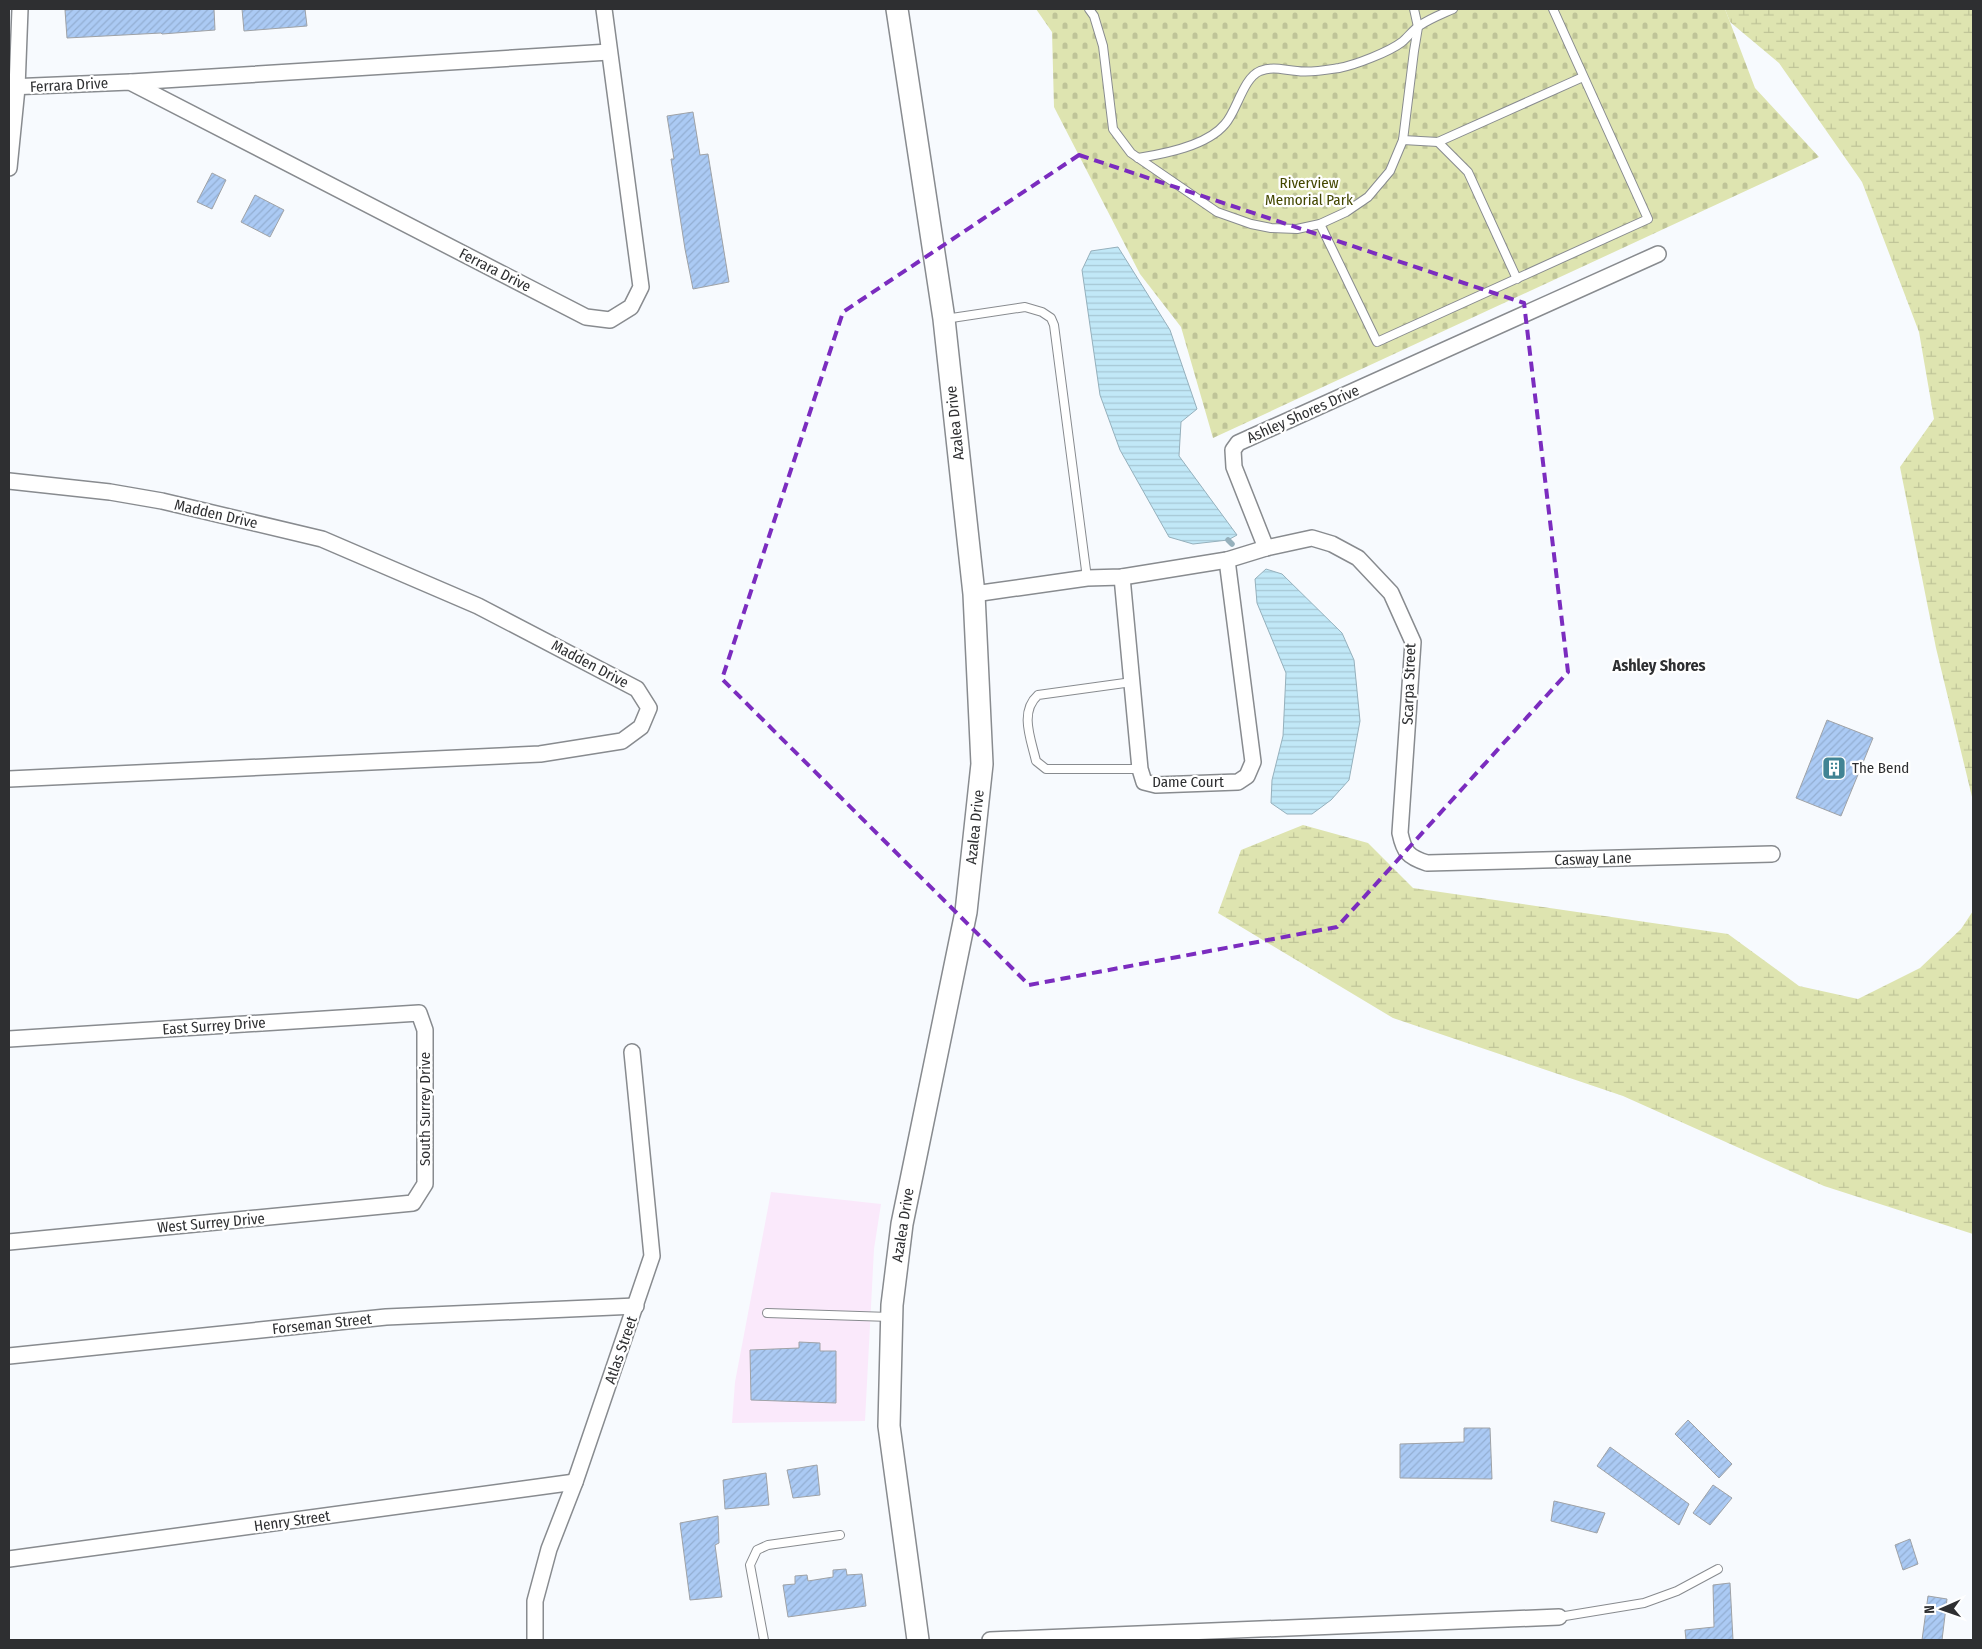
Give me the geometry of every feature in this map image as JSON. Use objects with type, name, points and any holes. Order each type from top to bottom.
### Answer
[{"type":"street","points":[[9,168],[13,88],[20,9]]},
{"type":"street","name":"Ferrara Drive","points":[[130,82],[586,317],[610,320],[631,306],[641,287],[604,9]]},
{"type":"street","name":"Azalea Drive","points":[[897,9],[944,319],[974,594],[982,764],[967,903],[902,1224],[892,1317],[888,1426],[918,1640]]},
{"type":"street","name":"Ferrara Drive","points":[[13,88],[609,52]]},
{"type":"street","name":"Ashley Shores Drive","points":[[1266,548],[1234,467],[1233,450],[1238,443],[1658,254]]},
{"type":"street","name":"Madden Drive","points":[[9,481],[110,492],[162,501],[322,539],[478,606],[637,689],[649,708],[641,727],[622,741],[540,754],[9,779]]},
{"type":"street","name":"Scarpa Street","points":[[1266,548],[1312,538],[1332,544],[1358,558],[1391,593],[1413,642],[1400,833],[1403,848],[1414,859]]},
{"type":"street","points":[[974,594],[1087,578],[1122,577],[1226,560],[1266,548]]},
{"type":"street","name":"Dame Court","points":[[1122,577],[1140,770],[1144,782],[1156,785],[1238,782],[1247,776],[1253,762],[1226,560]]},
{"type":"street","name":"Casway Lane","points":[[1414,859],[1427,863],[1772,854]]},
{"type":"street","name":"East Surrey Drive","points":[[9,1039],[419,1013]]},
{"type":"street","name":"South Surrey Drive","points":[[413,1203],[425,1184],[425,1030],[419,1013]]},
{"type":"street","name":"Atlas Street","points":[[535,1640],[535,1601],[549,1549],[575,1482],[652,1256],[632,1052]]},
{"type":"street","name":"West Surrey Drive","points":[[9,1242],[413,1203]]},
{"type":"street","name":"Forseman Street","points":[[9,1356],[386,1317],[636,1306]]},
{"type":"street","name":"Henry Street","points":[[9,1560],[575,1482]]},
{"type":"street","points":[[990,1640],[1559,1617]]},
{"type":"lane","points":[[1089,9],[1094,16],[1103,46],[1113,129],[1131,153],[1217,212],[1251,224],[1271,228],[1297,229],[1320,224],[1346,212],[1368,197],[1390,171],[1403,140],[1418,27],[1414,9]]},
{"type":"lane","points":[[1138,158],[1185,148],[1214,134],[1226,124],[1238,104],[1247,82],[1258,72],[1277,67],[1298,72],[1354,64],[1401,42],[1418,27],[1453,9]]},
{"type":"lane","points":[[1320,224],[1377,342],[1648,219],[1553,9]]},
{"type":"lane","points":[[1403,140],[1438,142],[1584,77]]},
{"type":"lane","points":[[1438,142],[1468,172],[1517,279]]},
{"type":"lane","points":[[944,319],[1025,307],[1042,312],[1050,318],[1054,325],[1087,578]]},
{"type":"lane","points":[[1132,682],[1038,695],[1030,702],[1026,716],[1036,761],[1046,770],[1140,770]]},
{"type":"lane","points":[[767,1313],[892,1317]]},
{"type":"lane","points":[[764,1640],[750,1565],[757,1550],[768,1545],[840,1536]]},
{"type":"lane","points":[[1559,1617],[1644,1603],[1677,1591],[1718,1568]]},
{"type":"highlighted area","points":[[1079,155],[1524,303],[1568,672],[1337,927],[1029,985],[722,679],[843,312]]},
{"type":"shaded area","points":[[771,1192],[881,1204],[874,1249],[865,1421],[732,1423],[735,1382]]},
{"type":"green space","name":"Riverview Memorial Park","points":[[1036,9],[1725,9],[1755,88],[1819,157],[1213,438],[1181,327],[1140,274],[1054,107],[1052,32]]},
{"type":"green space","points":[[1725,9],[1973,9],[1973,801],[1936,648],[1900,467],[1934,419],[1919,332],[1862,182],[1779,63],[1730,22]]},
{"type":"green space","points":[[1303,825],[1368,843],[1413,888],[1728,934],[1799,986],[1858,999],[1920,968],[1961,929],[1973,911],[1973,1234],[1824,1186],[1623,1096],[1393,1018],[1218,913],[1241,850]]},
{"type":"water","points":[[1118,247],[1170,330],[1197,409],[1181,422],[1179,456],[1237,535],[1228,540],[1193,544],[1169,537],[1120,450],[1100,395],[1082,270],[1091,251]]},
{"type":"water","points":[[1266,569],[1282,574],[1342,633],[1354,660],[1360,721],[1349,780],[1331,800],[1312,814],[1287,814],[1271,803],[1272,780],[1283,736],[1286,673],[1257,603],[1255,579]]},
{"type":"building","points":[[214,9],[215,30],[67,38],[65,10]]},
{"type":"building","points":[[242,9],[305,9],[307,26],[244,31]]},
{"type":"building","points":[[693,112],[700,155],[708,154],[729,282],[693,289],[671,159],[674,159],[667,116]]},
{"type":"building","points":[[212,173],[226,180],[212,209],[197,202]]},
{"type":"building","points":[[255,195],[284,210],[270,237],[241,222]]},
{"type":"building","name":"The Bend","points":[[1827,720],[1873,738],[1841,816],[1796,798]]},
{"type":"building","points":[[799,1342],[820,1343],[820,1351],[836,1351],[836,1403],[751,1400],[750,1350],[799,1348]]},
{"type":"building","points":[[1688,1420],[1732,1464],[1719,1478],[1675,1434]]},
{"type":"building","points":[[1464,1428],[1490,1428],[1492,1479],[1400,1478],[1400,1444],[1464,1442]]},
{"type":"building","points":[[1610,1447],[1689,1504],[1679,1525],[1597,1466]]},
{"type":"building","points":[[817,1465],[820,1495],[793,1498],[787,1470]]},
{"type":"building","points":[[766,1473],[769,1505],[725,1509],[723,1480]]},
{"type":"building","points":[[1713,1485],[1732,1498],[1710,1525],[1693,1513]]},
{"type":"building","points":[[1554,1501],[1605,1513],[1597,1533],[1551,1521]]},
{"type":"building","points":[[718,1516],[719,1543],[715,1545],[722,1597],[690,1600],[680,1523]]},
{"type":"building","points":[[1910,1539],[1918,1564],[1903,1570],[1895,1545]]},
{"type":"building","points":[[846,1569],[847,1575],[862,1574],[866,1606],[788,1617],[783,1585],[795,1584],[795,1576],[807,1575],[808,1581],[833,1577],[833,1570]]},
{"type":"building","points":[[1730,1583],[1733,1640],[1686,1640],[1685,1630],[1714,1627],[1713,1585]]},
{"type":"building","points":[[1928,1596],[1947,1599],[1942,1640],[1922,1640]]},
{"type":"waterway","points":[[1228,540],[1232,544]]},
{"type":"place","name":"The Bend","points":[[1834,768]]},
{"type":"district","name":"Ashley Shores","points":[[1659,665]]}]
